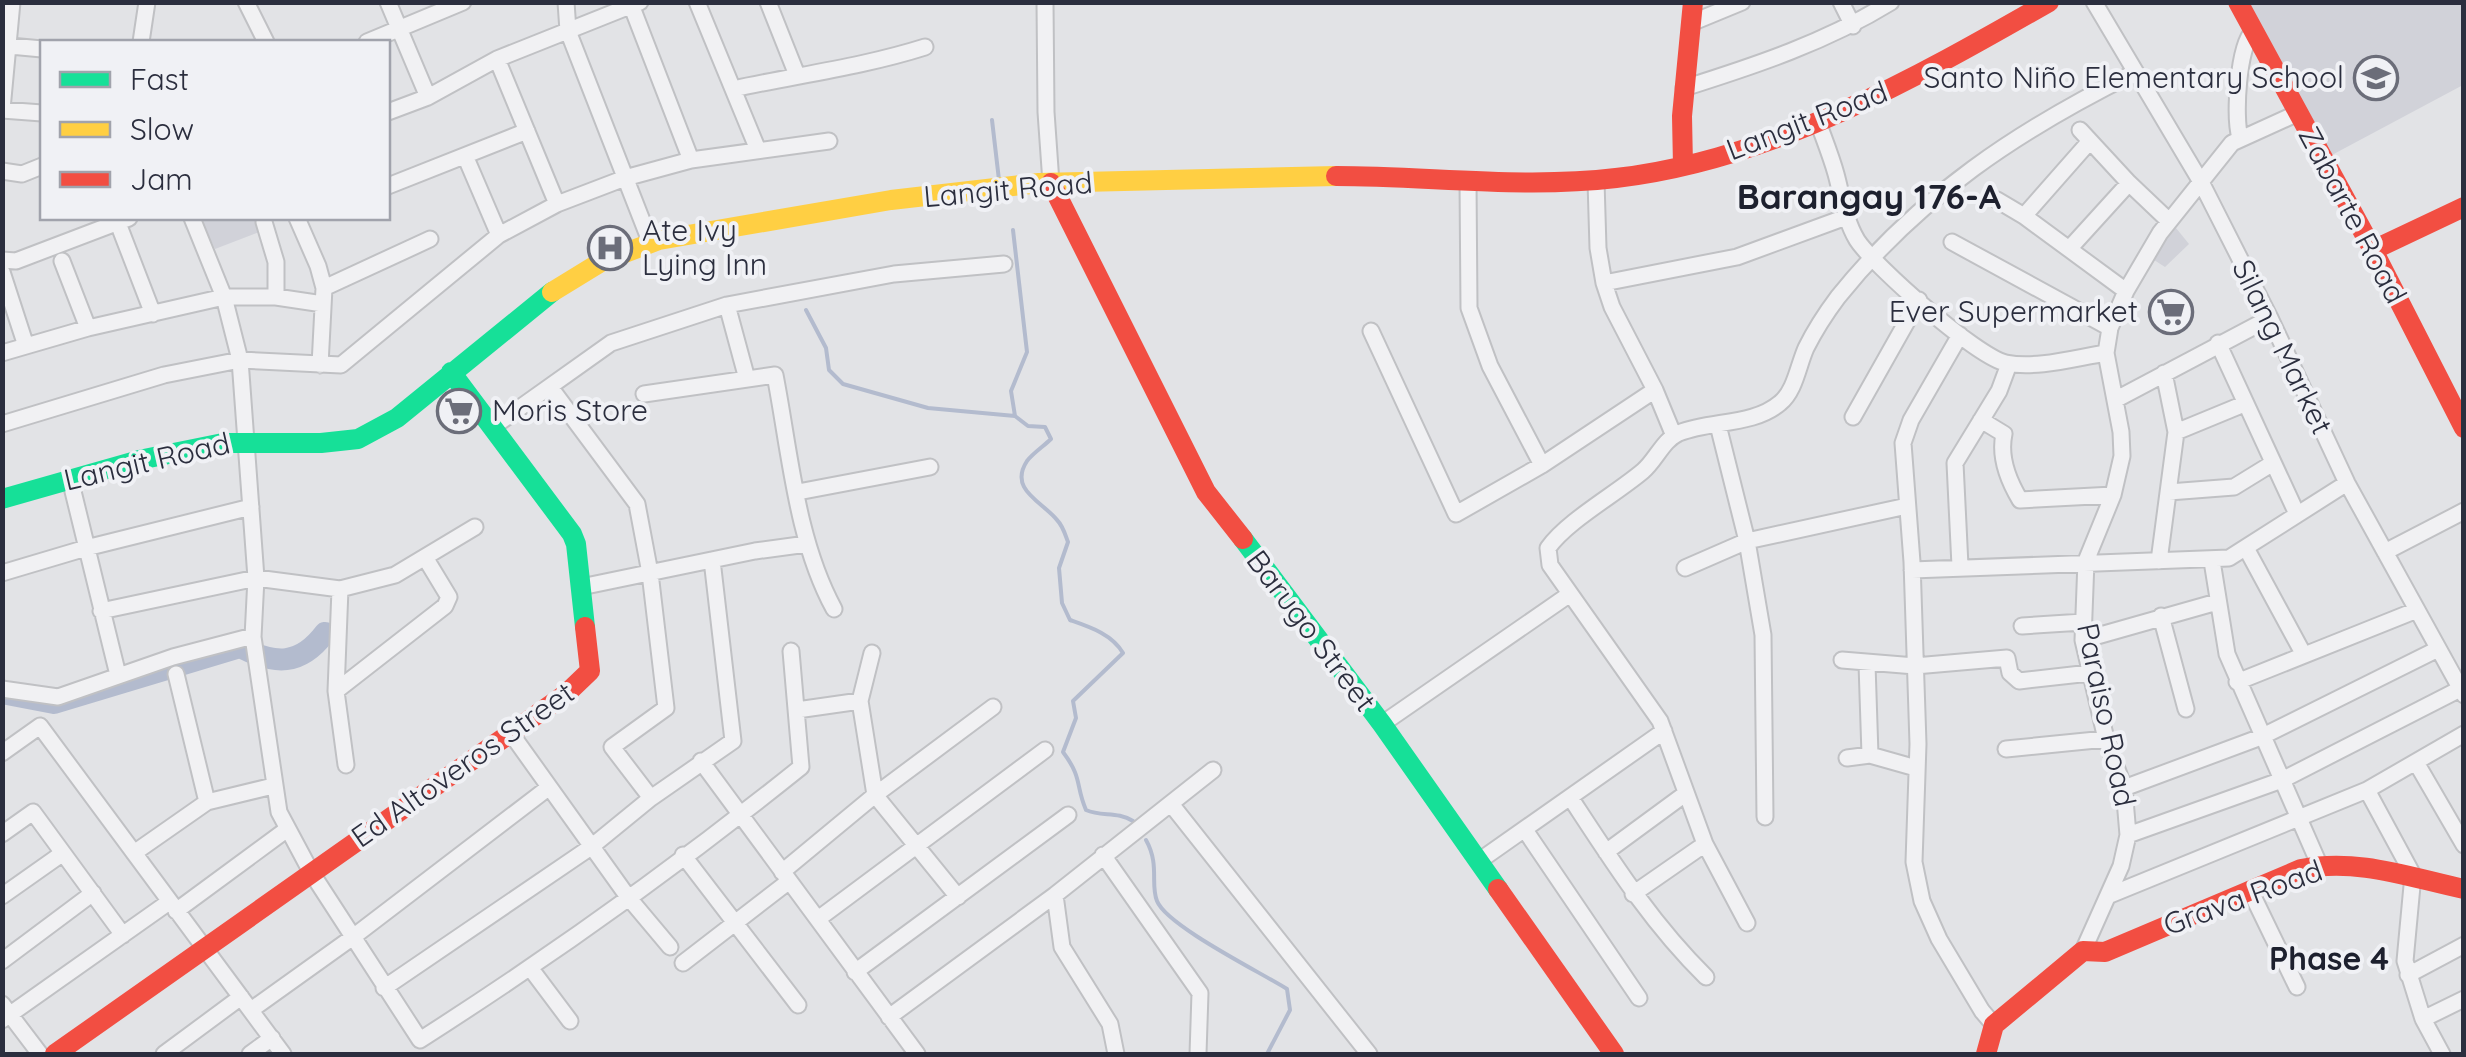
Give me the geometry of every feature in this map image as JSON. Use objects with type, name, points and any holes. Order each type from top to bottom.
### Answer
[{"type":"main road","name":"Langit Road","points":[[2,499],[184,450],[246,440],[358,440],[385,426],[571,280],[650,241],[971,189],[1051,182],[1367,176],[1596,181],[1682,166],[1818,122],[1898,86],[2049,2]]},
{"type":"main road","name":"Zabarte Road","points":[[2238,2],[2374,250],[2464,428]]},
{"type":"main road","points":[[1682,166],[1684,88],[1692,13]]},
{"type":"main road","name":"Barugo Street","points":[[1051,182],[1206,492],[1382,724],[1614,1054]]},
{"type":"main road","points":[[2374,250],[2464,207]]},
{"type":"main road","name":"Ed Altoveros Street","points":[[55,1054],[566,694],[590,671],[582,587],[572,534],[451,372]]},
{"type":"main road","name":"Grava Road","points":[[2084,951],[2104,952],[2319,864],[2375,866],[2464,889]]},
{"type":"main road","name":"Paraiso Road","points":[[1994,1025],[2084,951]]},
{"type":"main road","points":[[1986,1054],[1994,1025]]},
{"type":"street","points":[[12,2],[2,109],[40,113]]},
{"type":"street","points":[[140,40],[147,2]]},
{"type":"street","points":[[246,2],[258,17],[265,40]]},
{"type":"street","points":[[388,2],[428,96]]},
{"type":"street","points":[[372,40],[463,2]]},
{"type":"street","points":[[566,2],[568,31],[650,241]]},
{"type":"street","points":[[698,2],[758,150]]},
{"type":"street","points":[[768,2],[797,75]]},
{"type":"street","points":[[1045,2],[1051,182]]},
{"type":"street","points":[[1692,13],[1742,2]]},
{"type":"street","points":[[1840,2],[1853,26]]},
{"type":"street","points":[[1684,88],[1772,60],[1853,26],[1892,2]]},
{"type":"street","name":"Silang Market","points":[[2094,2],[2201,182],[2347,482],[2462,692]]},
{"type":"street","points":[[390,111],[498,59],[634,4],[692,160]]},
{"type":"street","points":[[2240,138],[2240,77],[2246,42],[2253,31]]},
{"type":"street","points":[[10,46],[40,49]]},
{"type":"street","points":[[733,89],[876,63],[925,47]]},
{"type":"street","points":[[498,59],[558,204]]},
{"type":"street","points":[[1747,923],[1705,844],[1660,721],[1549,563],[1548,548],[1643,471],[1674,436],[1764,413],[1785,399],[1812,335],[1836,300],[1922,207],[1977,164],[2078,100],[2134,73]]},
{"type":"street","name":"Paraiso Road","points":[[2084,951],[2110,895],[2128,836],[2124,788],[2106,739],[2083,640],[2086,561],[2112,495],[2123,444],[2106,353],[2110,328],[2126,290],[2169,221],[2232,143],[2298,113]]},
{"type":"street","points":[[1818,122],[1856,239],[1871,258],[1981,352],[2008,364],[2106,353]]},
{"type":"street","points":[[390,185],[527,131]]},
{"type":"street","points":[[2024,216],[2084,135],[2169,221]]},
{"type":"street","points":[[2,424],[164,375],[240,360],[342,364],[499,235],[558,204],[625,178],[692,160],[829,141]]},
{"type":"street","points":[[466,158],[499,235]]},
{"type":"street","points":[[2,171],[22,174],[40,167]]},
{"type":"street","points":[[1468,181],[1469,308],[1490,366],[1542,465]]},
{"type":"street","points":[[1596,181],[1598,248],[1604,283],[1612,308],[1674,436]]},
{"type":"street","points":[[2068,250],[2129,183]]},
{"type":"street","points":[[1997,200],[2126,290]]},
{"type":"street","points":[[1604,283],[1738,257],[1846,217]]},
{"type":"street","points":[[2,260],[16,262],[118,220]]},
{"type":"street","points":[[120,220],[153,314]]},
{"type":"street","points":[[193,220],[224,297],[240,360],[256,578],[253,637],[273,786],[286,830],[420,1040],[531,969],[801,767],[791,652]]},
{"type":"street","points":[[299,221],[318,266],[324,296],[320,365]]},
{"type":"street","points":[[264,222],[276,262],[276,297]]},
{"type":"street","points":[[2,353],[88,328],[224,297],[324,296],[430,238]]},
{"type":"street","points":[[1952,242],[2110,328]]},
{"type":"street","points":[[62,261],[88,328]]},
{"type":"street","points":[[493,427],[611,343],[727,305],[894,274],[1004,264]]},
{"type":"street","points":[[2,272],[26,346]]},
{"type":"street","points":[[1853,417],[1919,300]]},
{"type":"street","points":[[727,305],[747,379]]},
{"type":"street","points":[[2115,400],[2270,318]]},
{"type":"street","points":[[1371,330],[1456,514],[1542,465],[1655,390]]},
{"type":"street","points":[[1960,335],[1906,431],[1903,444],[1915,666],[1914,862],[1922,901],[1966,985],[1994,1025]]},
{"type":"street","points":[[2218,343],[2297,514]]},
{"type":"street","points":[[1960,566],[1954,467],[1998,391],[2008,364]]},
{"type":"street","points":[[2159,562],[2176,432],[2164,373]]},
{"type":"street","points":[[644,394],[775,375],[808,544],[819,582],[834,609]]},
{"type":"street","points":[[550,387],[637,504],[650,573],[666,708],[612,747],[652,798]]},
{"type":"street","points":[[2176,432],[2244,404]]},
{"type":"street","points":[[1981,420],[2004,434],[2001,446],[2009,482],[2020,500],[2112,495]]},
{"type":"street","points":[[1718,424],[1747,542],[1763,634],[1765,817]]},
{"type":"street","points":[[2169,492],[2234,487],[2273,463]]},
{"type":"street","points":[[798,492],[930,467]]},
{"type":"street","points":[[70,479],[118,675]]},
{"type":"street","points":[[1912,570],[2229,558],[2347,482]]},
{"type":"street","points":[[1684,568],[1747,542],[1907,506]]},
{"type":"street","points":[[2,573],[251,507]]},
{"type":"street","points":[[2385,552],[2464,511]]},
{"type":"street","points":[[101,611],[256,578],[340,589],[395,575],[475,527]]},
{"type":"street","points":[[582,587],[808,544]]},
{"type":"street","points":[[2246,548],[2304,655]]},
{"type":"street","points":[[336,690],[445,606],[449,598],[426,559]]},
{"type":"street","points":[[384,988],[591,847],[732,740],[712,560]]},
{"type":"street","points":[[2212,560],[2227,654],[2319,864]]},
{"type":"street","points":[[340,589],[336,690],[346,765]]},
{"type":"street","points":[[1382,724],[1570,594]]},
{"type":"street","points":[[2083,640],[2217,602]]},
{"type":"street","points":[[2237,682],[2416,610]]},
{"type":"street","points":[[2161,616],[2186,709]]},
{"type":"street","points":[[2022,626],[2083,622]]},
{"type":"street","points":[[2,689],[58,697],[118,675],[253,637]]},
{"type":"street","points":[[2124,788],[2261,736],[2438,650]]},
{"type":"street","points":[[872,654],[860,702],[874,795],[958,897]]},
{"type":"street","points":[[1842,660],[1915,666],[2007,658],[2010,672],[2019,681],[2090,673]]},
{"type":"street","points":[[1867,664],[1870,755]]},
{"type":"street","points":[[176,674],[207,802]]},
{"type":"street","points":[[2128,836],[2282,780],[2462,692]]},
{"type":"street","points":[[797,710],[860,702]]},
{"type":"street","points":[[683,963],[735,925],[874,795],[993,707]]},
{"type":"street","points":[[2,753],[40,726],[284,1054]]},
{"type":"street","points":[[1479,861],[1664,731]]},
{"type":"street","points":[[510,732],[628,897],[670,947]]},
{"type":"street","points":[[2110,895],[2368,790],[2464,734]]},
{"type":"street","points":[[2006,749],[2106,739]]},
{"type":"street","points":[[818,919],[1046,750]]},
{"type":"street","points":[[1847,758],[1870,755],[1916,768]]},
{"type":"street","points":[[701,761],[917,1054]]},
{"type":"street","points":[[2417,764],[2464,845]]},
{"type":"street","points":[[889,1017],[1055,895],[1213,770]]},
{"type":"street","points":[[134,853],[207,802],[273,786]]},
{"type":"street","points":[[164,1054],[353,937],[548,788]]},
{"type":"street","points":[[2368,790],[2413,875],[2405,954],[2408,976],[2442,1054]]},
{"type":"street","points":[[1606,852],[1685,794]]},
{"type":"street","points":[[1570,797],[1633,894],[1706,976]]},
{"type":"street","points":[[1171,804],[1369,1054]]},
{"type":"street","points":[[2,834],[33,812],[124,934]]},
{"type":"street","points":[[855,972],[1068,815]]},
{"type":"street","points":[[40,1054],[5,1013],[286,830]]},
{"type":"street","points":[[1525,830],[1638,998]]},
{"type":"street","points":[[1633,894],[1705,844]]},
{"type":"street","points":[[2,896],[63,853]]},
{"type":"street","points":[[684,856],[798,1006]]},
{"type":"street","points":[[1103,856],[1200,992],[1198,1054]]},
{"type":"street","points":[[2250,890],[2297,987]]},
{"type":"street","points":[[2,962],[93,893]]},
{"type":"street","points":[[1055,895],[1062,948],[1110,1024],[1116,1054]]},
{"type":"street","points":[[2408,976],[2464,945]]},
{"type":"street","points":[[531,969],[570,1021]]},
{"type":"street","points":[[2425,1022],[2464,999]]},
{"type":"street","points":[[250,1054],[272,1038]]},
{"type":"shaded area","name":"Santo Niño Elementary School","points":[[2249,3],[2463,3],[2463,85],[2330,156]]},
{"type":"shaded area","points":[[201,220],[258,220],[262,231],[215,249]]},
{"type":"shaded area","points":[[2176,228],[2189,244],[2165,267],[2151,258]]},
{"type":"waterway","points":[[992,120],[999,180]]},
{"type":"waterway","points":[[1013,230],[1027,352],[1011,391],[1015,416]]},
{"type":"waterway","points":[[806,310],[826,348],[829,370],[843,384],[928,408],[1015,416],[1028,426],[1045,427],[1051,439],[1027,461],[1022,480],[1030,495],[1059,522],[1068,542],[1059,568],[1062,603],[1070,620],[1107,636],[1123,653],[1073,701],[1076,718],[1063,752],[1076,775],[1086,810],[1133,821]]},
{"type":"waterway","points":[[7,694],[54,703],[240,647],[265,657],[286,659],[306,652],[325,633]]},
{"type":"waterway","points":[[1146,840],[1153,858],[1155,895],[1164,911],[1195,935],[1287,989],[1290,1010],[1267,1054]]},
{"type":"traffic: fast","points":[[2,499],[139,460],[223,443],[358,439],[397,418],[552,292]]},
{"type":"traffic: fast","points":[[451,372],[572,534],[585,627]]},
{"type":"traffic: fast","points":[[1243,539],[1382,724],[1498,889]]},
{"type":"traffic: slow","points":[[552,292],[601,262],[659,240],[891,200],[1039,183],[1336,176]]},
{"type":"traffic: jam","points":[[1683,166],[1682,116],[1693,2]]},
{"type":"traffic: jam","points":[[1336,176],[1546,182],[1616,178],[1674,168],[1731,154],[1841,112],[2049,2]]},
{"type":"traffic: jam","points":[[2238,2],[2373,250],[2464,428]]},
{"type":"traffic: jam","points":[[1051,183],[1206,492],[1243,539]]},
{"type":"traffic: jam","points":[[2373,250],[2464,207]]},
{"type":"traffic: jam","points":[[55,1054],[566,694],[590,671],[585,627]]},
{"type":"traffic: jam","points":[[1986,1054],[1994,1025],[2083,951],[2105,952],[2301,869],[2363,867],[2464,889]]},
{"type":"traffic: jam","points":[[1498,889],[1614,1054]]},
{"type":"place","name":"Santo Niño Elementary School","points":[[2376,78]]},
{"type":"place","name":"Ate Ivy Lying Inn","points":[[610,248]]},
{"type":"place","name":"Ever Supermarket","points":[[2171,312]]},
{"type":"place","name":"Moris Store","points":[[459,411]]},
{"type":"district","name":"Barangay 176-A","points":[[1869,197]]},
{"type":"district","name":"Phase 4","points":[[2329,959]]}]
